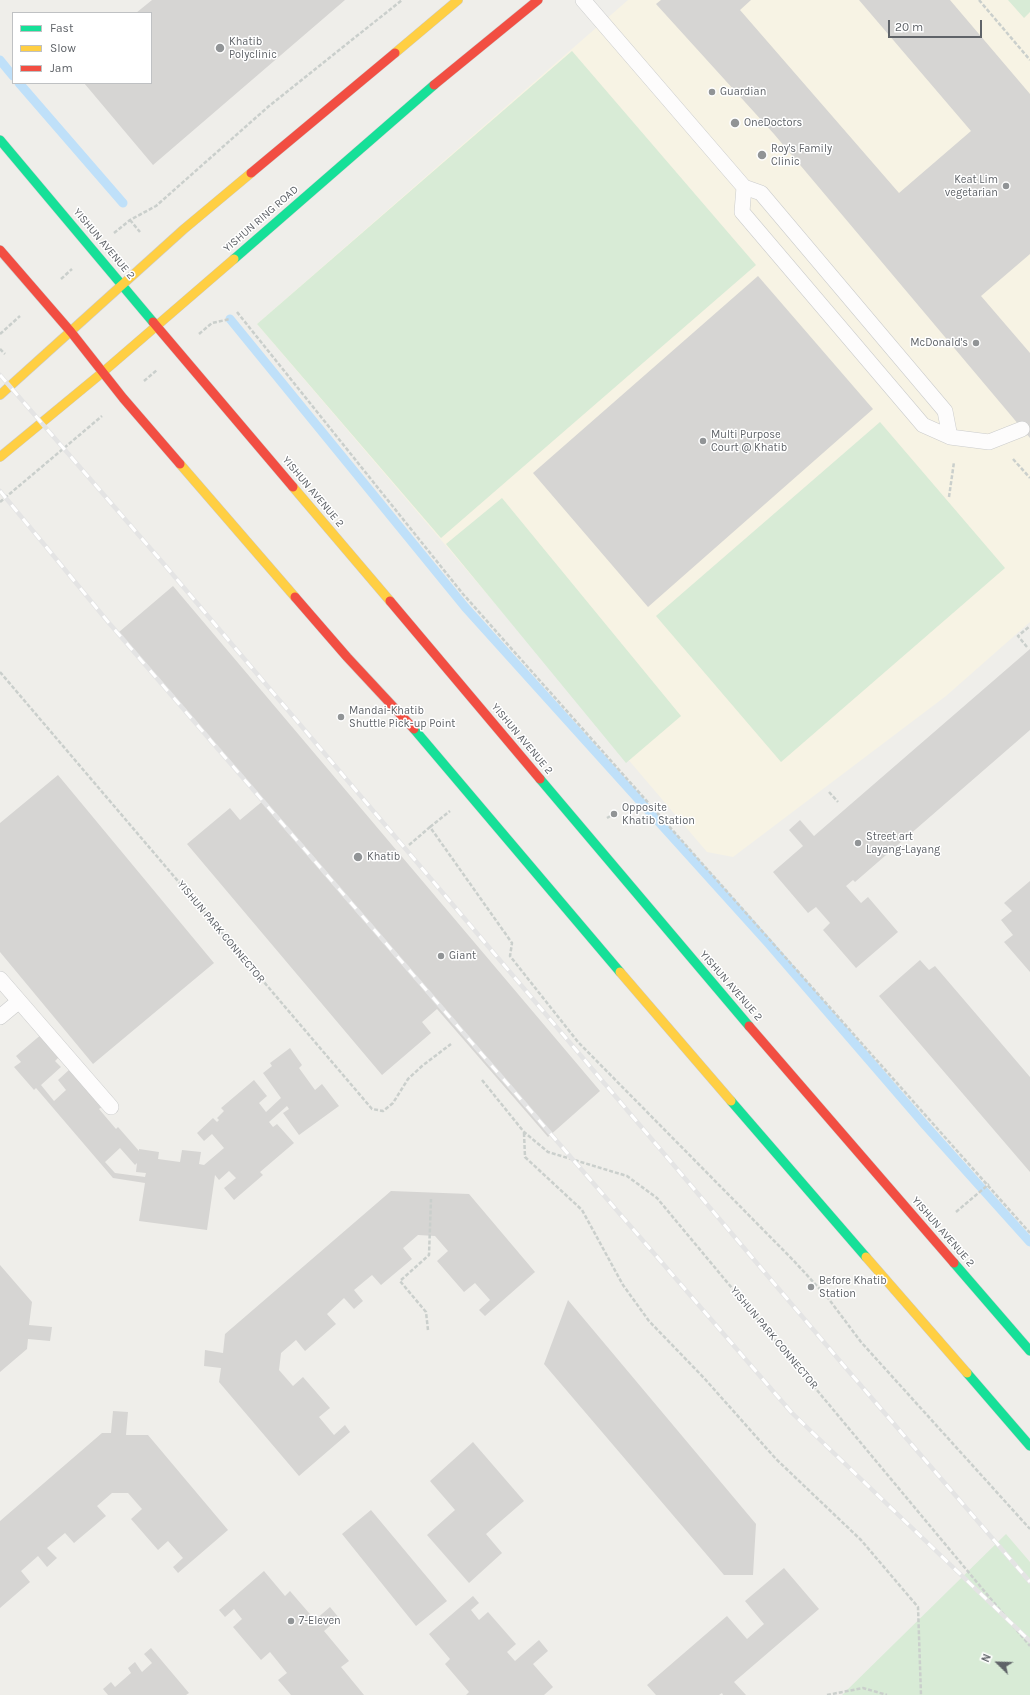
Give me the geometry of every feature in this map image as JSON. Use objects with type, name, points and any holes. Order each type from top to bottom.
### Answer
[{"type":"main road","points":[[0,395],[71,332],[122,283],[184,229],[458,0]]},
{"type":"main road","name":"YISHUN RING ROAD","points":[[0,457],[103,372],[429,90],[538,0]]},
{"type":"main road","name":"YISHUN AVENUE 2","points":[[0,140],[156,325],[180,350],[688,955],[1030,1351]]},
{"type":"main road","points":[[0,250],[71,332],[128,404],[347,657],[404,718],[470,794],[637,992],[1030,1446]]},
{"type":"lane","points":[[583,0],[744,187],[761,193],[945,412],[954,437]]},
{"type":"lane","points":[[744,187],[742,212],[923,425],[954,437],[989,442],[1022,429]]},
{"type":"lane","points":[[0,980],[111,1107]]},
{"type":"lane","points":[[0,1017],[18,1002]]},
{"type":"path","points":[[0,334],[40,296],[130,220],[156,206],[269,106],[402,0]]},
{"type":"path","points":[[978,0],[1030,60]]},
{"type":"path","points":[[237,312],[463,594],[1030,1233]]},
{"type":"path","points":[[212,323],[230,319]]},
{"type":"path","points":[[0,502],[78,436]]},
{"type":"path","points":[[949,497],[954,437]]},
{"type":"path","points":[[1027,647],[1018,636],[1030,626]]},
{"type":"path","name":"YISHUN PARK CONNECTOR","points":[[0,672],[372,1109],[383,1111],[393,1103],[408,1079],[422,1066],[451,1044]]},
{"type":"path","points":[[829,792],[838,802]]},
{"type":"path","points":[[409,845],[430,827],[512,943],[510,956],[578,1042],[794,1261],[828,1298],[861,1342],[1030,1529]]},
{"type":"path","name":"YISHUN PARK CONNECTOR","points":[[482,1080],[524,1132],[548,1152],[627,1176],[657,1198],[1030,1646]]},
{"type":"path","points":[[524,1132],[525,1157],[582,1210],[623,1285],[649,1321],[704,1378],[776,1459],[861,1540],[918,1607],[921,1695]]},
{"type":"path","points":[[956,1212],[988,1185]]},
{"type":"path","points":[[428,1330],[426,1312],[400,1281],[430,1255],[431,1199]]},
{"type":"path","points":[[827,1695],[863,1688],[887,1695]]},
{"type":"shaded area","points":[[628,0],[1030,0],[1030,622],[946,696],[733,857],[707,852],[257,324]]},
{"type":"green space","points":[[1008,0],[1030,0],[1030,12],[1024,18]]},
{"type":"green space","points":[[572,51],[756,265],[441,538],[257,324]]},
{"type":"green space","points":[[880,422],[1005,568],[781,762],[656,616]]},
{"type":"green space","points":[[502,498],[681,716],[626,763],[446,544]]},
{"type":"green space","points":[[1006,1534],[1030,1562],[1030,1695],[842,1695]]},
{"type":"building","name":"Khatib Polyclinic","points":[[152,0],[345,0],[153,165],[85,84],[152,84],[152,12],[137,12]]},
{"type":"building","points":[[661,0],[751,0],[740,10],[899,193],[971,131],[859,0],[950,0],[1030,94],[1030,254],[981,296],[1030,353],[1030,438],[774,134],[656,4]]},
{"type":"building","name":"Multi Purpose Court @ Khatib","points":[[758,276],[873,409],[648,607],[533,473]]},
{"type":"building","points":[[173,586],[600,1091],[548,1137],[437,1009],[422,1022],[431,1033],[382,1075],[187,844],[230,808],[240,820],[264,800],[119,632]]},
{"type":"building","points":[[1030,649],[1030,730],[855,882],[853,880],[846,886],[861,903],[868,897],[898,932],[856,968],[823,930],[830,923],[816,907],[808,913],[773,872],[803,846],[789,830],[800,820],[814,836]]},
{"type":"building","points":[[58,775],[214,963],[93,1064],[0,952],[0,823]]},
{"type":"building","points":[[1030,881],[1030,972],[1004,942],[1013,935],[1001,920],[1012,911],[1004,903]]},
{"type":"building","points":[[920,960],[929,970],[935,966],[1030,1077],[1030,1172],[879,996]]},
{"type":"building","points":[[43,1033],[61,1055],[55,1061],[61,1067],[41,1085],[54,1101],[66,1090],[58,1080],[70,1069],[102,1107],[99,1109],[116,1129],[118,1127],[139,1151],[139,1149],[159,1152],[158,1159],[180,1162],[182,1150],[201,1152],[199,1164],[204,1165],[224,1148],[212,1134],[204,1141],[197,1133],[213,1118],[217,1122],[219,1120],[217,1118],[224,1111],[221,1108],[254,1080],[267,1096],[259,1103],[266,1112],[281,1098],[263,1073],[272,1066],[270,1063],[290,1048],[302,1065],[299,1068],[315,1090],[322,1084],[339,1106],[299,1135],[283,1113],[289,1109],[287,1106],[269,1122],[273,1127],[277,1124],[294,1143],[260,1172],[263,1175],[234,1200],[224,1188],[236,1178],[229,1171],[219,1180],[215,1175],[207,1230],[139,1221],[145,1183],[113,1178],[36,1088],[34,1090],[14,1067],[21,1062],[16,1056]],"holes":[[[120,1148],[135,1165],[137,1163],[136,1172],[146,1173],[145,1177],[115,1173],[105,1162]]]},
{"type":"building","points":[[391,1191],[469,1194],[535,1272],[485,1316],[479,1310],[490,1300],[475,1283],[464,1292],[437,1261],[448,1251],[435,1236],[418,1235],[403,1248],[412,1259],[381,1285],[372,1275],[354,1290],[363,1301],[354,1309],[344,1298],[327,1314],[336,1324],[305,1351],[296,1340],[281,1353],[279,1370],[293,1386],[303,1377],[330,1408],[319,1417],[334,1435],[345,1425],[350,1432],[299,1476],[219,1382],[221,1368],[204,1366],[205,1350],[223,1353],[225,1334]]},
{"type":"building","points":[[0,1265],[32,1302],[29,1325],[52,1327],[50,1341],[28,1339],[27,1349],[0,1372]]},
{"type":"building","points":[[568,1300],[756,1524],[753,1575],[724,1575],[544,1364]]},
{"type":"building","points":[[113,1411],[128,1412],[126,1435],[148,1435],[228,1530],[178,1573],[173,1567],[183,1558],[168,1541],[158,1550],[131,1519],[142,1509],[128,1493],[112,1493],[97,1506],[106,1516],[74,1543],[65,1533],[47,1548],[57,1558],[47,1567],[38,1556],[21,1571],[30,1582],[0,1608],[0,1521],[102,1433],[111,1433]]},
{"type":"building","points":[[473,1442],[524,1501],[486,1534],[502,1553],[469,1583],[427,1535],[455,1510],[430,1481]]},
{"type":"building","points":[[371,1510],[447,1601],[416,1626],[342,1534]]},
{"type":"building","points":[[784,1568],[819,1609],[734,1682],[746,1695],[723,1695],[722,1693],[719,1695],[656,1695],[647,1685],[727,1616],[747,1639],[764,1624],[745,1601]]},
{"type":"building","points":[[264,1571],[285,1596],[290,1591],[315,1620],[330,1607],[339,1618],[324,1631],[349,1661],[341,1667],[364,1695],[291,1695],[278,1680],[287,1673],[270,1652],[261,1660],[233,1627],[242,1619],[234,1609],[225,1617],[219,1610]]},
{"type":"building","points":[[473,1596],[479,1603],[471,1610],[479,1620],[488,1612],[516,1644],[507,1652],[515,1661],[539,1640],[548,1651],[533,1664],[553,1687],[544,1695],[466,1695],[469,1692],[445,1664],[450,1659],[429,1634]]},
{"type":"building","points":[[151,1648],[189,1693],[186,1695],[108,1695],[103,1689],[111,1682],[115,1687],[131,1673],[128,1668],[135,1662],[142,1672],[152,1663],[144,1654]]},
{"type":"waterway","points":[[0,60],[12,75]]},
{"type":"waterway","points":[[20,84],[123,203]]},
{"type":"waterway","points":[[230,319],[465,607],[768,943],[925,1125],[1030,1242]]},
{"type":"railway","points":[[0,375],[163,563],[845,1367],[1030,1582]]},
{"type":"railway","points":[[0,491],[109,623],[792,1413],[1030,1641]]},
{"type":"traffic: fast","points":[[234,259],[434,85]]},
{"type":"traffic: fast","points":[[0,140],[153,322]]},
{"type":"traffic: fast","points":[[414,729],[620,972]]},
{"type":"traffic: fast","points":[[540,779],[749,1026]]},
{"type":"traffic: fast","points":[[731,1101],[866,1257]]},
{"type":"traffic: fast","points":[[954,1263],[1030,1351]]},
{"type":"traffic: fast","points":[[967,1373],[1030,1446]]},
{"type":"traffic: slow","points":[[395,53],[458,0]]},
{"type":"traffic: slow","points":[[0,395],[184,229],[251,173]]},
{"type":"traffic: slow","points":[[0,457],[103,372],[234,259]]},
{"type":"traffic: slow","points":[[180,464],[295,597]]},
{"type":"traffic: slow","points":[[293,487],[390,601]]},
{"type":"traffic: slow","points":[[620,972],[731,1101]]},
{"type":"traffic: slow","points":[[866,1257],[967,1373]]},
{"type":"traffic: jam","points":[[434,85],[538,0]]},
{"type":"traffic: jam","points":[[251,173],[395,53]]},
{"type":"traffic: jam","points":[[0,250],[71,332],[123,398],[180,464]]},
{"type":"traffic: jam","points":[[153,322],[293,487]]},
{"type":"traffic: jam","points":[[295,597],[347,657],[414,729]]},
{"type":"traffic: jam","points":[[390,601],[540,779]]},
{"type":"traffic: jam","points":[[749,1026],[954,1263]]},
{"type":"place","name":"Khatib Polyclinic","points":[[220,48]]},
{"type":"place","name":"Guardian","points":[[712,92]]},
{"type":"place","name":"OneDoctors","points":[[735,123]]},
{"type":"place","name":"Roy's Family Clinic","points":[[762,155]]},
{"type":"place","name":"Keat Lim vegetarian","points":[[1006,186]]},
{"type":"place","name":"McDonald's","points":[[976,343]]},
{"type":"place","name":"Multi Purpose Court @ Khatib","points":[[703,441]]},
{"type":"place","name":"Mandai-Khatib Shuttle Pick-up Point","points":[[341,717]]},
{"type":"place","name":"Opposite Khatib Station","points":[[614,814]]},
{"type":"place","name":"Street art Layang-Layang","points":[[858,843]]},
{"type":"place","name":"Khatib","points":[[358,857]]},
{"type":"place","name":"Giant","points":[[441,956]]},
{"type":"place","name":"Before Khatib Station","points":[[811,1287]]},
{"type":"place","name":"7-Eleven","points":[[291,1621]]}]
